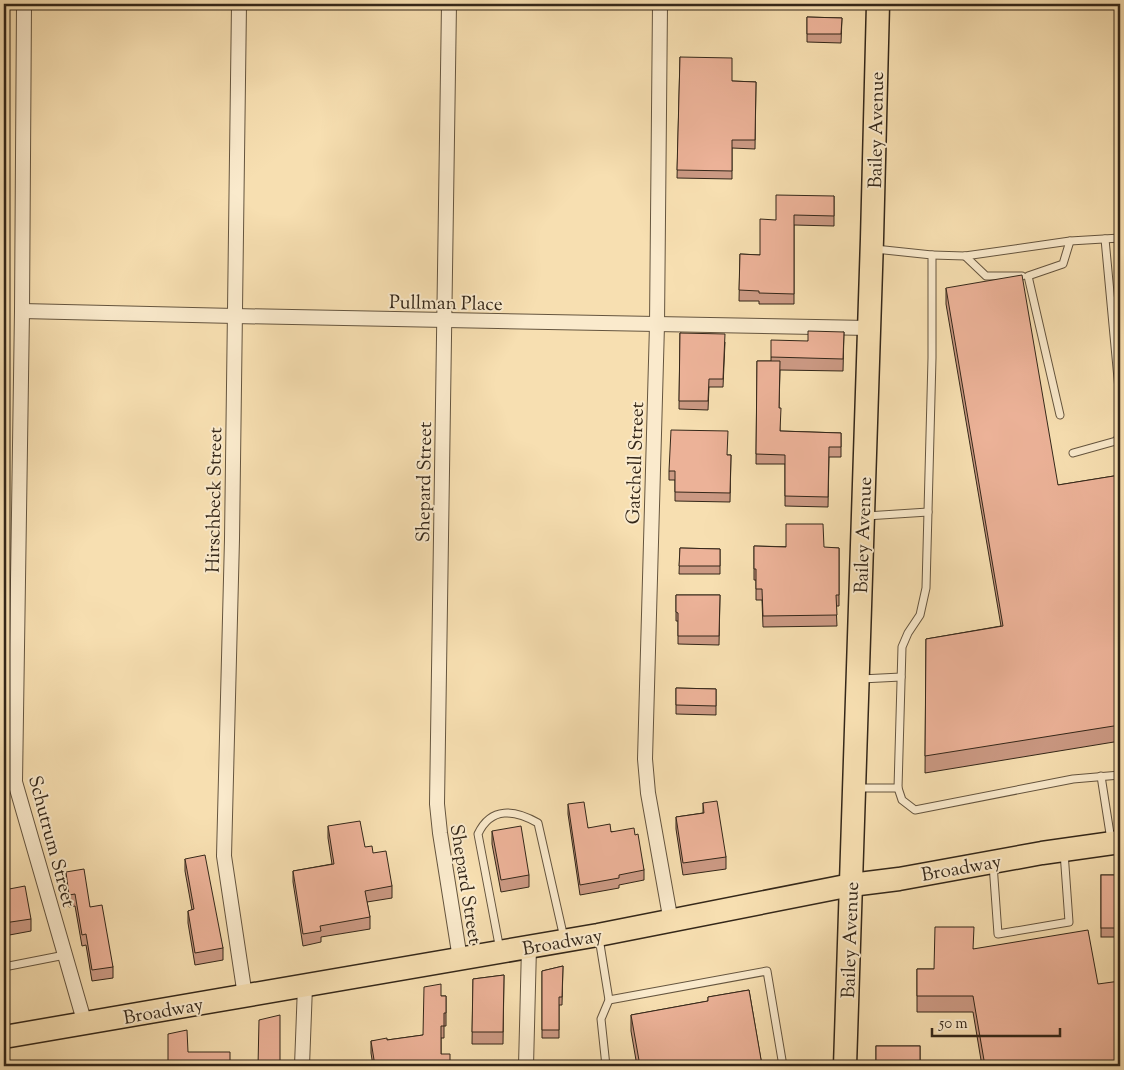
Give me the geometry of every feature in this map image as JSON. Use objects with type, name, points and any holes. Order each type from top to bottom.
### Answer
[{"type":"main road","name":"Bailey Avenue","points":[[845,1066],[872,249],[878,4]]},
{"type":"main road","name":"Broadway","points":[[5,1030],[84,1024],[671,922],[851,885],[1116,842]]},
{"type":"street","name":"Schutrum Street","points":[[24,4],[22,311],[15,782],[84,1024]]},
{"type":"street","name":"Hirschbeck Street","points":[[239,4],[231,579],[224,856],[245,996]]},
{"type":"street","name":"Shepard Street","points":[[449,4],[437,804],[460,959]]},
{"type":"street","name":"Gatchell Street","points":[[660,4],[657,325],[645,760],[648,793],[671,922]]},
{"type":"street","name":"Pullman Place","points":[[22,311],[869,328]]},
{"type":"street","points":[[526,1066],[529,947]]},
{"type":"street","points":[[302,1066],[305,986]]},
{"type":"lane","points":[[872,249],[965,256],[1070,241],[1120,238]]},
{"type":"lane","points":[[1104,239],[1120,400]]},
{"type":"lane","points":[[965,256],[986,276],[1028,276],[1063,264],[1070,241]]},
{"type":"lane","points":[[932,255],[932,358],[925,597],[920,615],[908,633],[902,647],[898,788],[902,800],[915,810],[1046,784],[1120,774]]},
{"type":"lane","points":[[1028,276],[1060,415]]},
{"type":"lane","points":[[1073,453],[1116,441],[1120,435]]},
{"type":"lane","points":[[863,516],[928,512]]},
{"type":"lane","points":[[858,679],[901,677]]},
{"type":"lane","points":[[1101,776],[1116,842]]},
{"type":"lane","points":[[854,788],[898,788]]},
{"type":"lane","points":[[501,952],[478,834],[482,825],[490,817],[502,813],[516,813],[538,823],[565,940]]},
{"type":"lane","points":[[993,862],[998,934],[1069,922],[1064,850]]},
{"type":"lane","points":[[598,935],[609,1000],[601,1020],[606,1066]]},
{"type":"lane","points":[[4,967],[65,955]]},
{"type":"lane","points":[[609,1000],[767,972],[783,1066]]},
{"type":"building","points":[[807,17],[842,18],[841,34],[807,34]]},
{"type":"building","points":[[680,57],[732,58],[732,81],[756,82],[755,140],[732,140],[732,171],[677,170]]},
{"type":"building","points":[[776,195],[834,196],[834,216],[794,215],[794,294],[759,293],[759,291],[739,290],[740,254],[760,255],[760,219],[776,220]]},
{"type":"building","points":[[1022,275],[1058,485],[1120,475],[1120,725],[925,756],[926,639],[1003,626],[946,288]]},
{"type":"building","points":[[808,331],[844,332],[843,359],[771,357],[771,340],[808,341]]},
{"type":"building","points":[[680,333],[725,334],[723,379],[709,379],[708,401],[679,401]]},
{"type":"building","points":[[757,361],[780,361],[780,431],[841,433],[841,447],[829,447],[828,497],[785,496],[785,455],[756,454]]},
{"type":"building","points":[[671,430],[728,431],[727,455],[731,455],[730,493],[675,492],[675,471],[669,471]]},
{"type":"building","points":[[786,524],[823,524],[824,547],[839,548],[839,595],[836,595],[837,615],[763,616],[762,589],[756,589],[754,546],[786,547]]},
{"type":"building","points":[[680,548],[720,549],[720,566],[679,566]]},
{"type":"building","points":[[676,595],[720,595],[719,636],[678,636]]},
{"type":"building","points":[[676,688],[716,689],[716,706],[676,705]]},
{"type":"building","points":[[717,801],[726,857],[683,863],[676,817],[704,813],[703,803]]},
{"type":"building","points":[[584,802],[588,828],[610,824],[611,832],[634,828],[635,835],[638,834],[644,870],[619,875],[619,878],[580,885],[568,804]]},
{"type":"building","points":[[360,821],[365,847],[372,846],[373,853],[386,851],[392,886],[365,891],[370,917],[320,926],[321,931],[303,934],[293,871],[334,864],[328,826]]},
{"type":"building","points":[[521,826],[529,875],[501,880],[492,831]]},
{"type":"building","points":[[205,855],[223,948],[195,953],[188,911],[194,909],[185,859]]},
{"type":"building","points":[[84,869],[90,907],[102,905],[113,967],[92,970],[86,934],[82,935],[75,894],[69,895],[66,872]]},
{"type":"building","points":[[1101,875],[1120,875],[1120,928],[1101,928]]},
{"type":"building","points":[[25,886],[31,919],[4,923],[4,890]]},
{"type":"building","points":[[935,927],[974,927],[973,949],[1088,930],[1098,984],[1120,981],[1120,1066],[985,1066],[973,996],[917,996],[917,969],[934,969]]},
{"type":"building","points":[[563,966],[562,997],[559,997],[559,1030],[542,1030],[542,971]]},
{"type":"building","points":[[504,975],[503,1032],[472,1032],[473,979]]},
{"type":"building","points":[[441,984],[441,996],[446,996],[446,1013],[444,1013],[444,1026],[441,1026],[441,1054],[450,1054],[450,1066],[375,1066],[371,1041],[423,1035],[424,987]]},
{"type":"building","points":[[749,990],[762,1065],[640,1066],[631,1015],[708,1001],[708,997]]},
{"type":"building","points":[[280,1015],[280,1066],[258,1066],[259,1020]]},
{"type":"building","points":[[187,1030],[188,1052],[230,1052],[230,1066],[168,1066],[168,1034]]},
{"type":"building","points":[[876,1046],[920,1046],[920,1061],[902,1061],[902,1064],[876,1064]]}]
